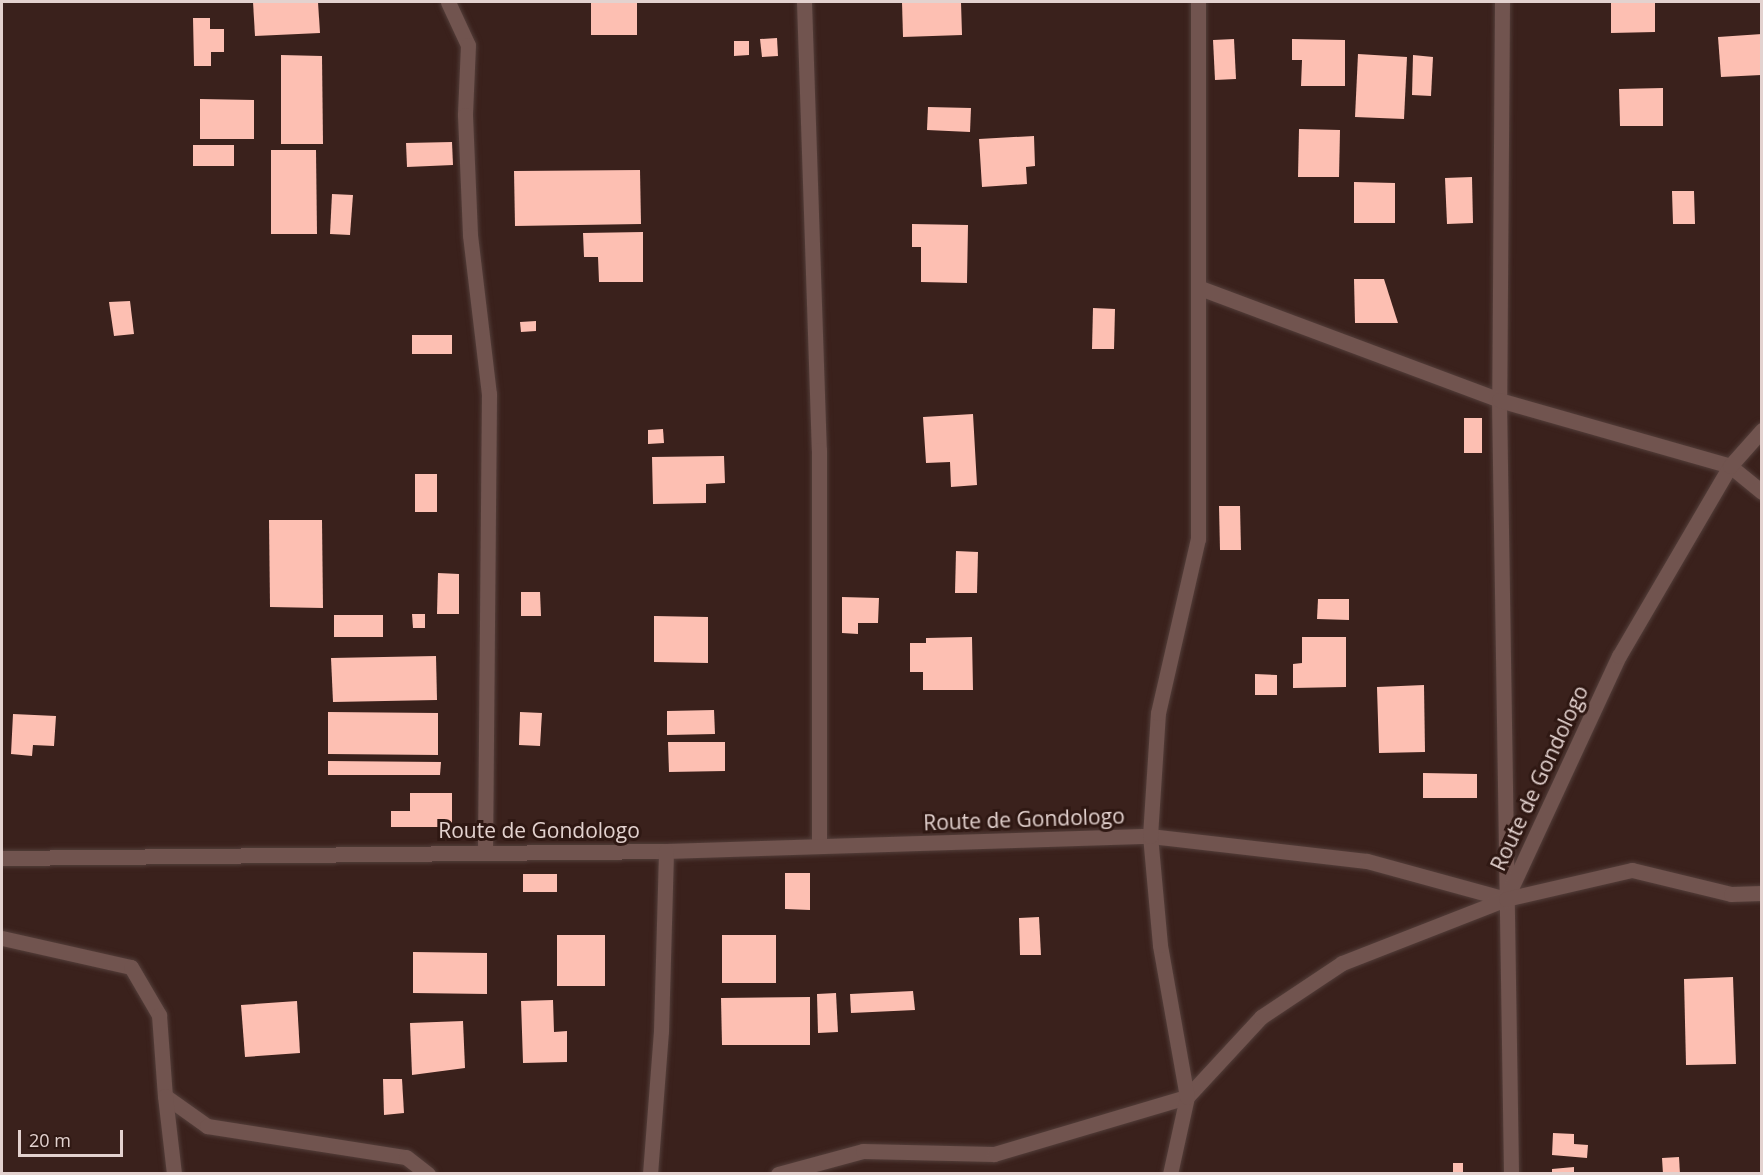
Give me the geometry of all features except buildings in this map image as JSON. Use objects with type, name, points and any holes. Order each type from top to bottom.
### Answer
[{"type":"street","points":[[448,2],[468,45],[465,115],[470,235],[489,394],[485,850]]},
{"type":"street","points":[[804,2],[819,450],[819,844]]},
{"type":"street","points":[[1170,1173],[1187,1097],[1160,945],[1150,836],[1158,713],[1198,539],[1200,288],[1198,2]]},
{"type":"street","points":[[1502,2],[1499,400],[1511,1173]]},
{"type":"street","points":[[1200,288],[1499,400],[1730,466],[1761,492]]},
{"type":"street","name":"Route de Gondologo","points":[[2,858],[485,850],[666,850],[1150,836],[1366,861],[1506,899],[1620,656],[1730,466],[1761,430]]},
{"type":"street","points":[[650,1173],[661,1031],[666,850]]},
{"type":"street","points":[[778,1173],[863,1151],[994,1154],[1187,1097],[1261,1017],[1342,963],[1506,899],[1632,870],[1731,894],[1761,893]]},
{"type":"street","points":[[2,938],[131,967],[159,1015],[174,1173]]},
{"type":"street","points":[[165,1096],[207,1126],[406,1157],[428,1173]]}]
